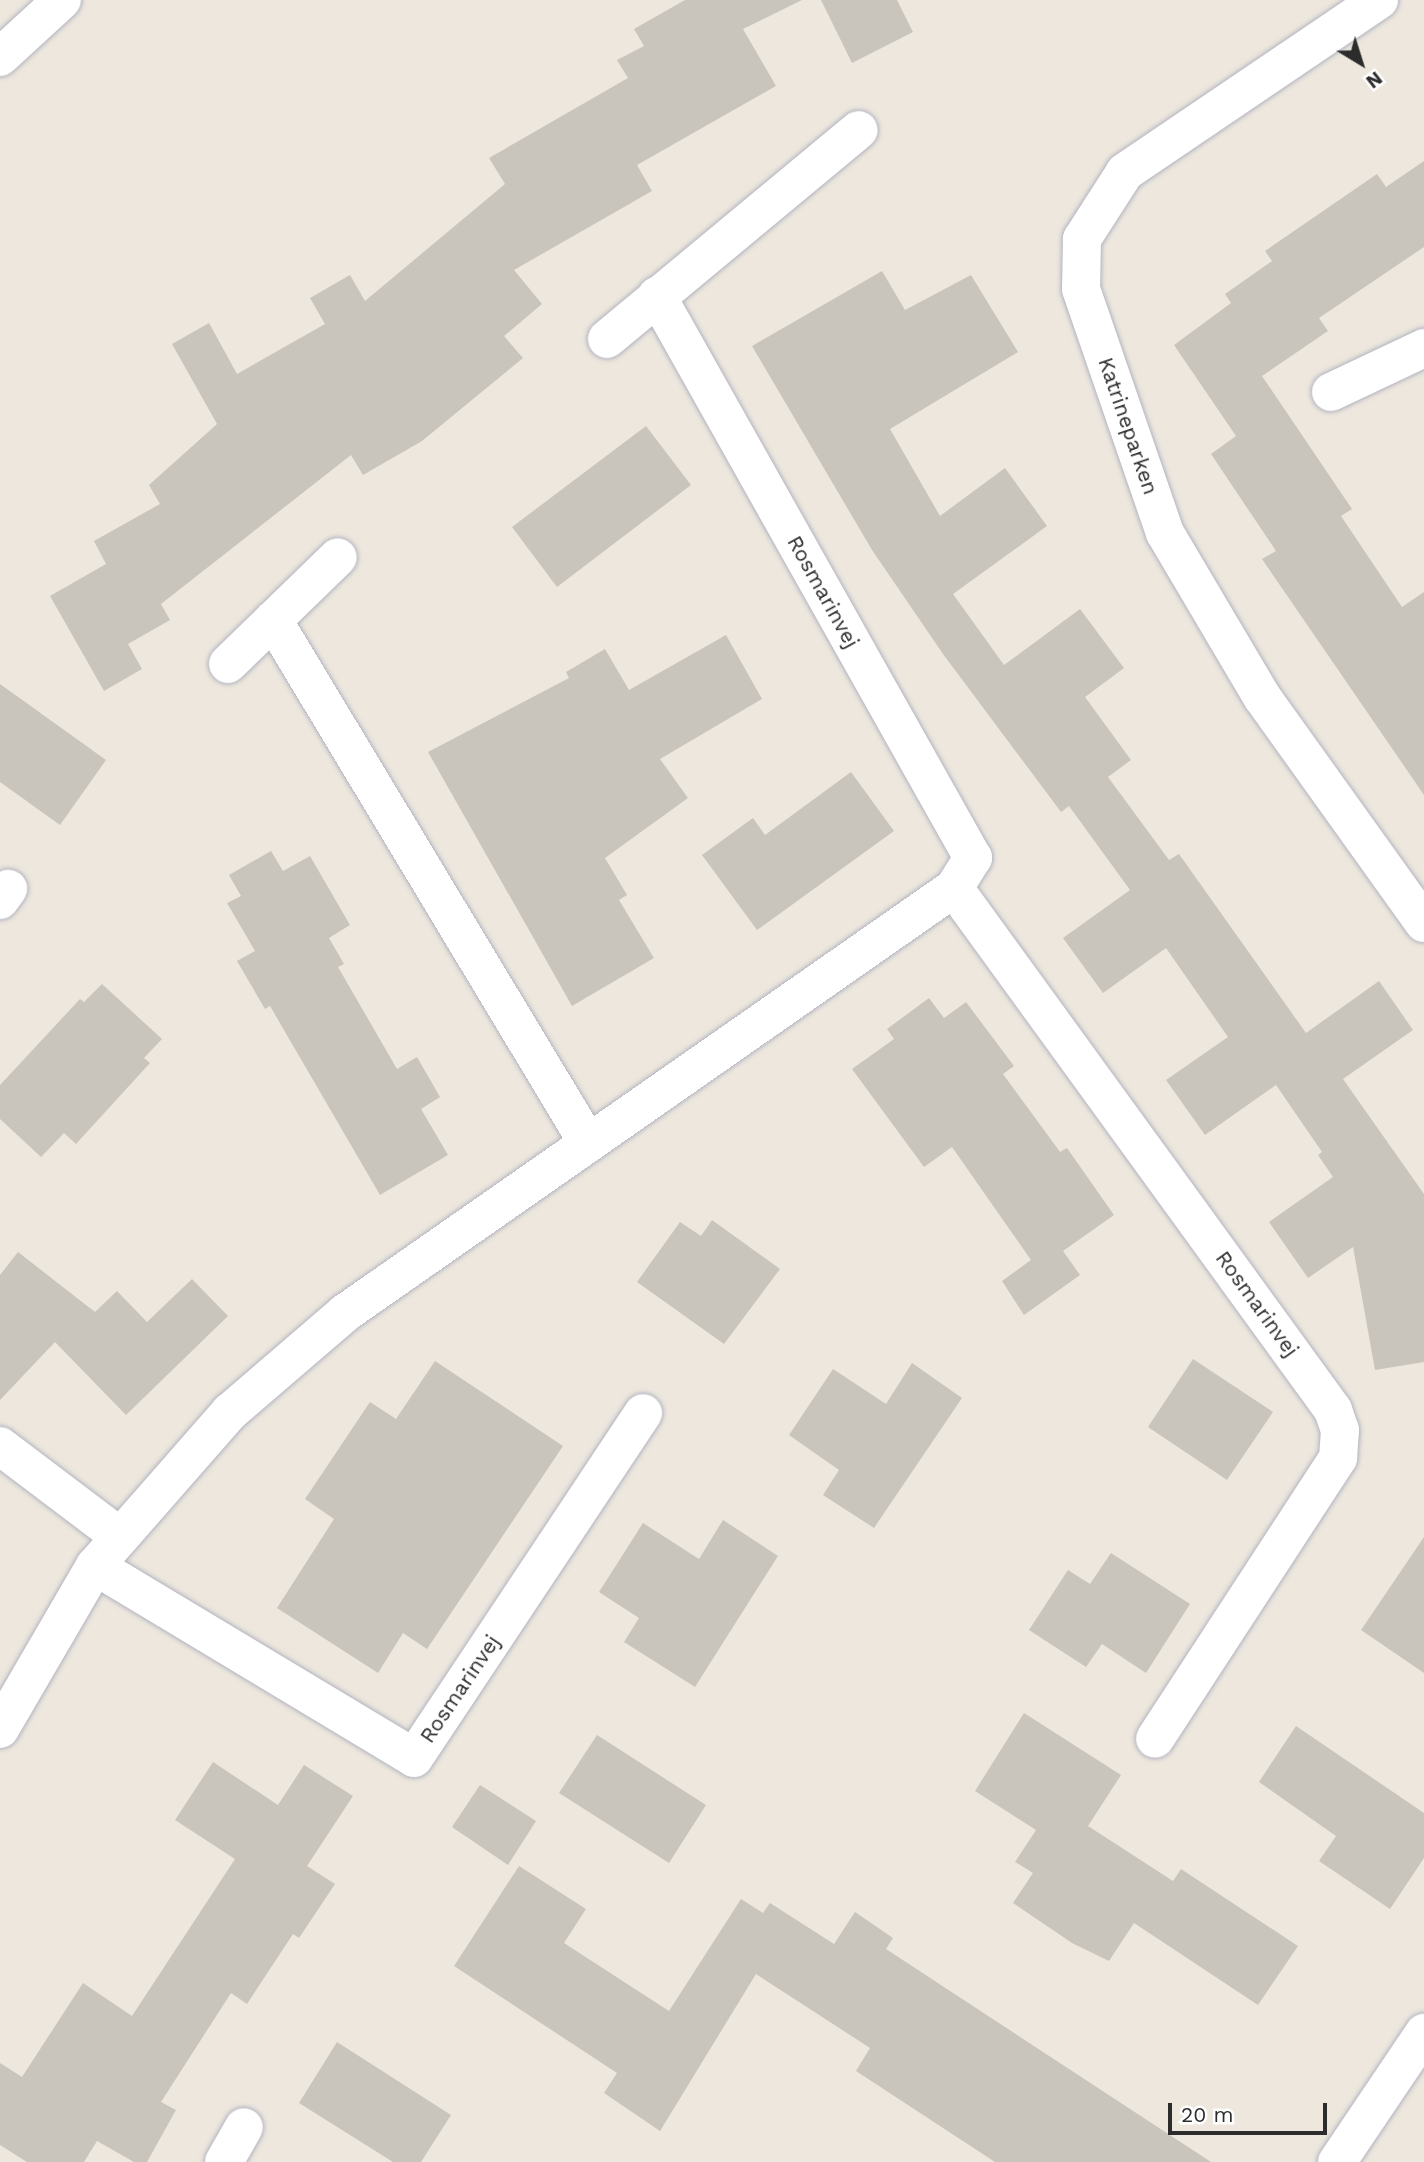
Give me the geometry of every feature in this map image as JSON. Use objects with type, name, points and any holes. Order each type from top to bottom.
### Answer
[{"type":"street","points":[[0,57],[62,0]]},
{"type":"street","name":"Katrineparken","points":[[1378,0],[1125,172],[1082,239],[1081,289],[1165,533],[1262,697],[1424,923]]},
{"type":"street","points":[[607,339],[859,130]]},
{"type":"street","name":"Rosmarinvej","points":[[0,1729],[95,1566],[230,1412],[345,1313],[954,888],[973,858],[657,296]]},
{"type":"street","points":[[1331,392],[1424,348]]},
{"type":"street","points":[[228,664],[338,557]]},
{"type":"street","points":[[272,620],[588,1143]]},
{"type":"street","name":"Rosmarinvej","points":[[954,888],[1333,1410],[1340,1430],[1338,1458],[1156,1739]]},
{"type":"street","name":"Rosmarinvej","points":[[95,1566],[414,1758],[643,1413]]},
{"type":"street","points":[[0,1446],[119,1536]]},
{"type":"street","points":[[1337,2162],[1424,2033]]},
{"type":"street","points":[[224,2162],[244,2127]]},
{"type":"building","points":[[685,0],[802,0],[743,29],[776,86],[637,165],[652,191],[514,270],[542,304],[504,336],[523,358],[422,441],[363,475],[351,455],[161,604],[170,620],[128,644],[142,669],[104,691],[50,596],[106,564],[94,541],[160,504],[149,485],[217,424],[172,344],[209,323],[237,374],[325,324],[310,298],[350,275],[365,301],[505,184],[489,158],[628,78],[617,60],[644,46],[634,29]]},
{"type":"building","points":[[821,0],[897,0],[913,32],[852,63]]},
{"type":"building","points":[[1424,161],[1424,247],[1319,318],[1328,331],[1262,376],[1352,509],[1341,516],[1402,607],[1424,592],[1424,795],[1262,559],[1276,551],[1211,454],[1236,436],[1174,345],[1231,303],[1225,294],[1272,261],[1265,251],[1377,174],[1386,187]]},
{"type":"building","points":[[882,271],[905,310],[971,275],[1018,352],[890,429],[940,516],[1005,468],[1047,526],[953,594],[1004,665],[1080,609],[1124,668],[1085,697],[1131,760],[1108,777],[1169,860],[1179,854],[1306,1033],[1379,981],[1413,1030],[1343,1079],[1424,1194],[1424,1362],[1375,1370],[1353,1247],[1308,1278],[1269,1222],[1333,1177],[1318,1155],[1322,1152],[1276,1085],[1205,1135],[1166,1080],[1228,1037],[1166,948],[1103,993],[1063,938],[1130,890],[1069,806],[1061,812],[943,654],[872,550],[752,346]]},
{"type":"building","points":[[646,426],[691,485],[557,587],[512,527]]},
{"type":"building","points":[[726,635],[762,699],[660,759],[688,798],[605,858],[627,895],[619,900],[654,958],[572,1006],[428,752],[569,678],[566,672],[605,649],[629,690]]},
{"type":"building","points":[[0,684],[106,760],[60,825],[0,782]]},
{"type":"building","points":[[851,772],[894,831],[757,930],[702,855],[753,818],[765,835]]},
{"type":"building","points":[[271,851],[283,871],[310,856],[350,925],[329,938],[344,964],[338,967],[397,1069],[417,1057],[440,1097],[421,1109],[448,1155],[380,1195],[270,1006],[265,1009],[237,961],[255,951],[227,903],[241,896],[229,875]]},
{"type":"building","points":[[102,984],[162,1039],[144,1058],[150,1063],[76,1144],[64,1133],[41,1157],[0,1119],[0,1085],[80,999],[84,1002]]},
{"type":"building","points":[[929,998],[944,1018],[966,1002],[1014,1066],[1003,1074],[1060,1152],[1067,1148],[1114,1215],[1063,1251],[1080,1275],[1024,1315],[1002,1281],[1031,1260],[952,1147],[924,1167],[852,1069],[894,1039],[887,1029]]},
{"type":"building","points":[[712,1220],[780,1269],[724,1344],[637,1282],[680,1222],[701,1236]]},
{"type":"building","points":[[18,1252],[95,1312],[117,1291],[147,1322],[192,1279],[228,1316],[126,1415],[55,1342],[0,1400],[0,1275]]},
{"type":"building","points":[[1193,1359],[1273,1412],[1227,1480],[1148,1427]]},
{"type":"building","points":[[435,1361],[563,1446],[427,1649],[403,1633],[378,1673],[277,1608],[334,1519],[305,1499],[370,1402],[396,1419]]},
{"type":"building","points":[[912,1363],[962,1398],[874,1528],[823,1495],[839,1470],[789,1435],[833,1369],[886,1404]]},
{"type":"building","points":[[723,1520],[778,1556],[695,1687],[624,1642],[639,1618],[599,1592],[643,1523],[699,1559]]},
{"type":"building","points":[[1424,1537],[1424,1673],[1361,1630]]},
{"type":"building","points":[[1111,1553],[1190,1604],[1146,1673],[1102,1644],[1086,1667],[1029,1630],[1068,1570],[1090,1584]]},
{"type":"building","points":[[1024,1713],[1121,1775],[1088,1826],[1173,1881],[1181,1869],[1298,1946],[1258,2005],[1134,1923],[1109,1961],[1072,1943],[1013,1903],[1033,1873],[1015,1862],[1036,1830],[975,1791]]},
{"type":"building","points":[[1296,1726],[1424,1813],[1424,1858],[1390,1909],[1319,1861],[1336,1836],[1259,1782]]},
{"type":"building","points":[[597,1735],[706,1805],[669,1863],[559,1793]]},
{"type":"building","points":[[213,1762],[278,1805],[304,1765],[353,1796],[307,1866],[335,1884],[299,1938],[293,1934],[247,2004],[231,1993],[161,2102],[176,2110],[147,2162],[134,2162],[97,2141],[84,2162],[27,2162],[0,2145],[0,2063],[22,2077],[83,1983],[132,2016],[235,1859],[175,1820]]},
{"type":"building","points":[[480,1785],[536,1821],[508,1865],[452,1827]]},
{"type":"building","points":[[519,1866],[586,1909],[564,1943],[669,2011],[741,1899],[763,1913],[770,1903],[834,1944],[855,1912],[893,1938],[886,1949],[1211,2162],[995,2162],[856,2071],[870,2048],[756,1974],[660,2131],[604,2093],[617,2073],[454,1966]]},
{"type":"building","points":[[337,2042],[451,2115],[421,2162],[393,2162],[299,2103]]}]
